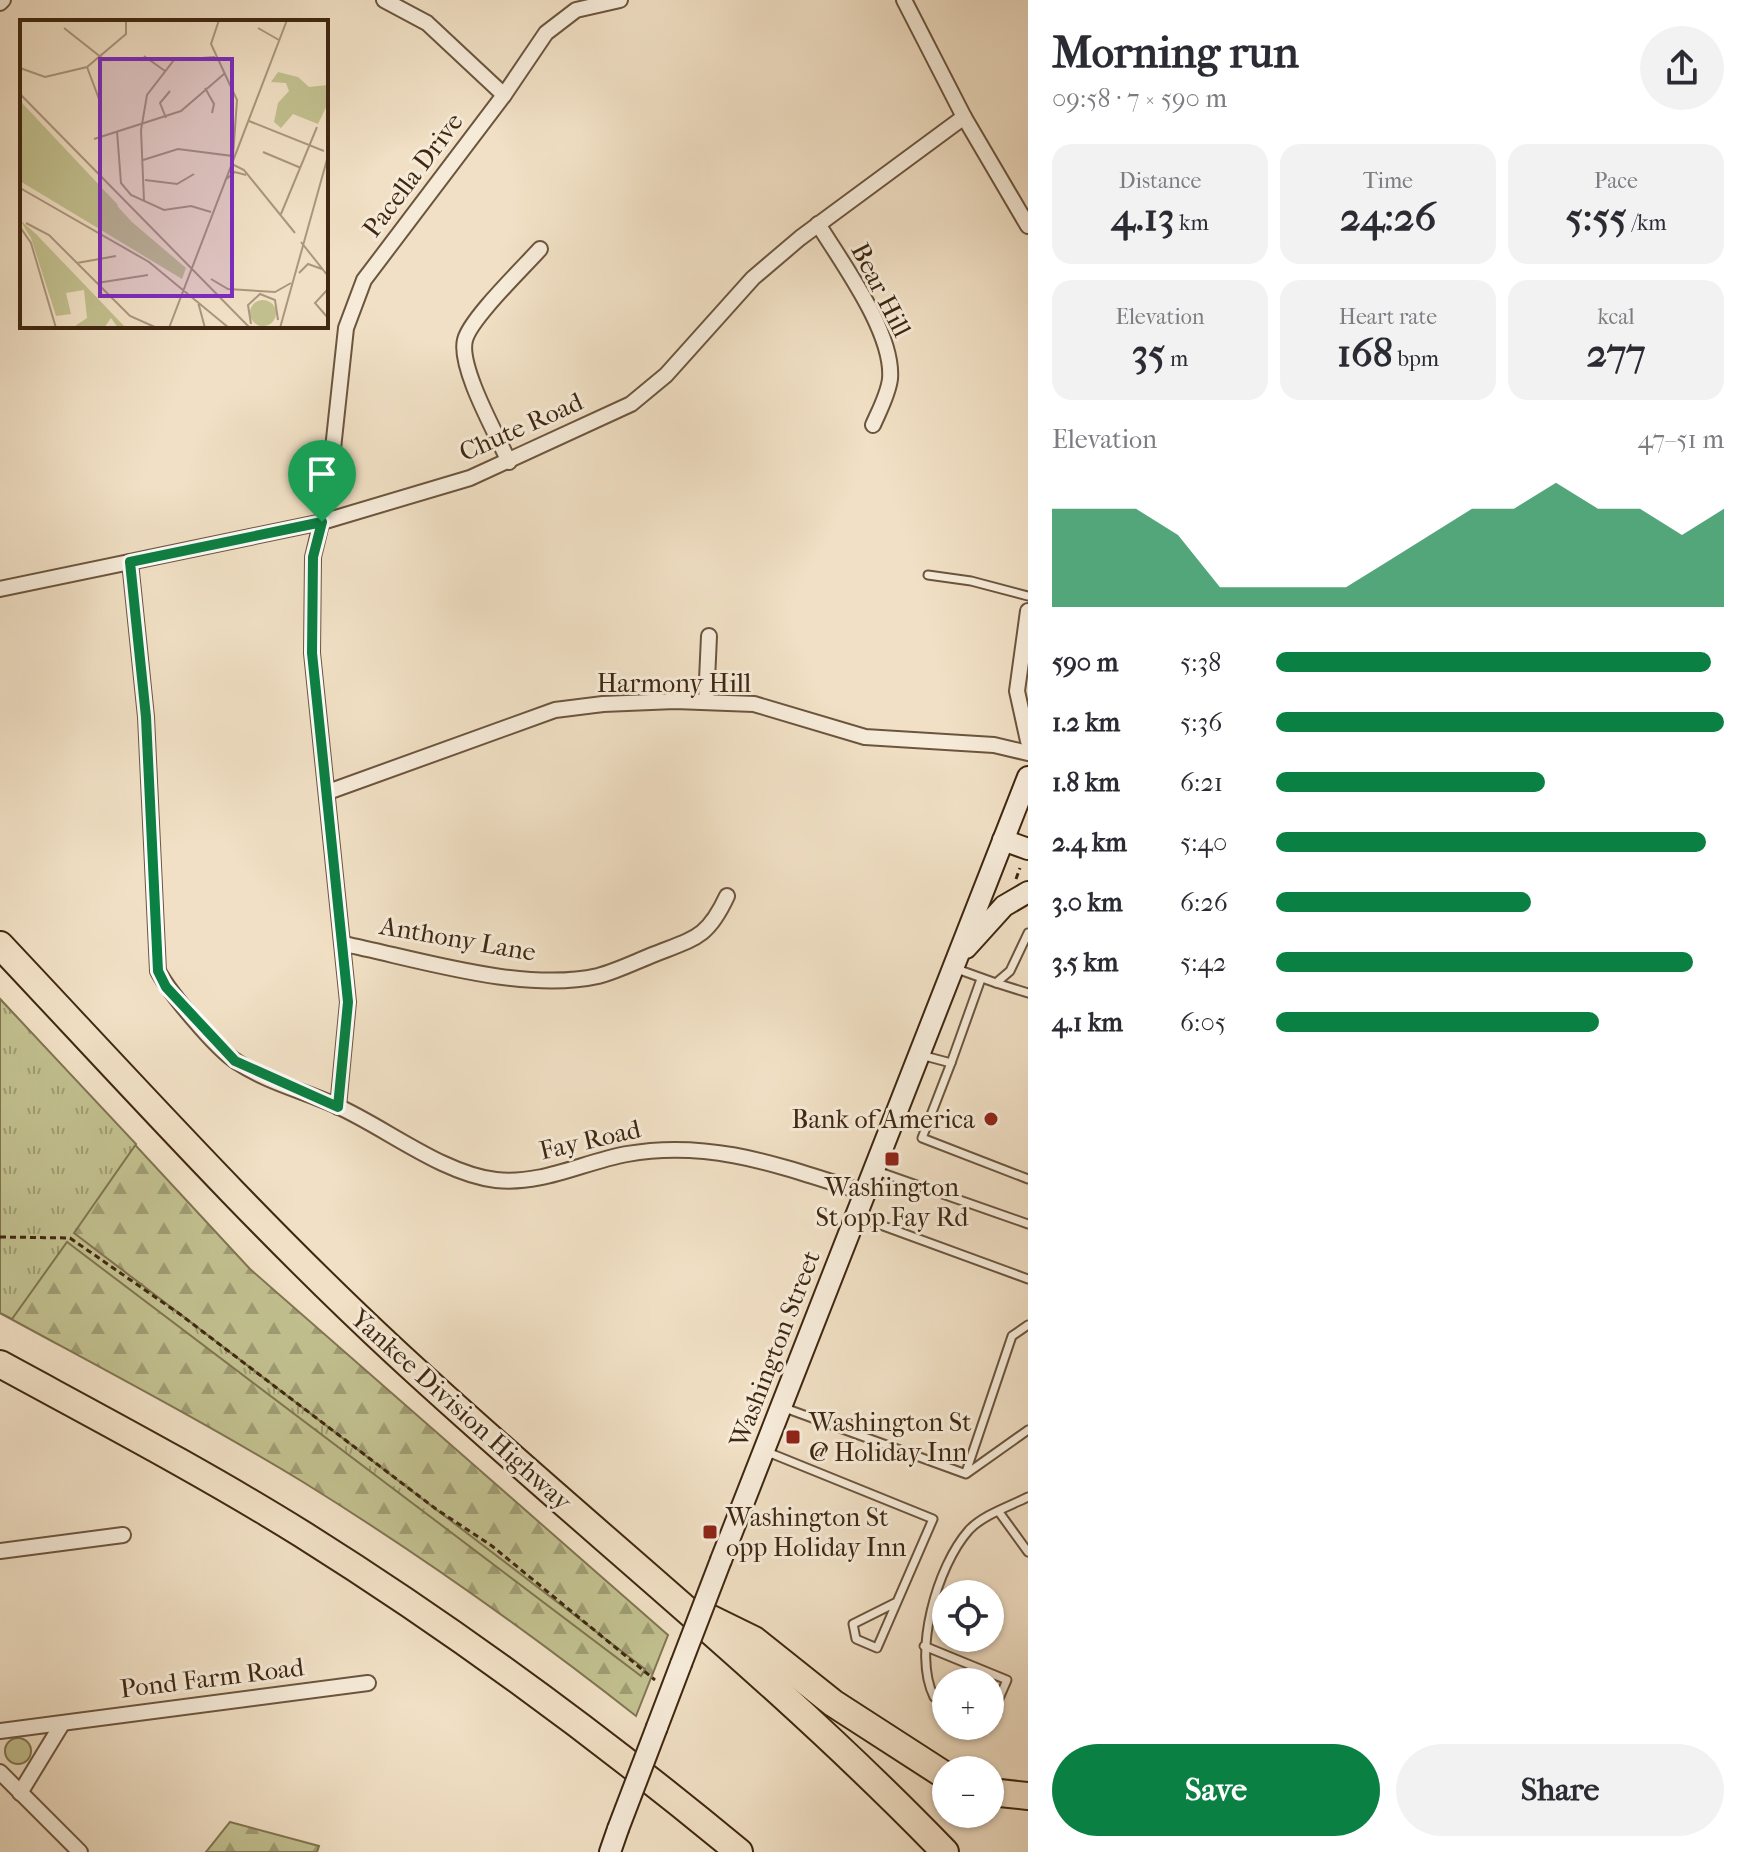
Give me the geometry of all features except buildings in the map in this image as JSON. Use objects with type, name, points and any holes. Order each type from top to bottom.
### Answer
[{"type":"highway","name":"Yankee Division Highway","points":[[0,945],[308,1269],[414,1370],[843,1752],[945,1852]]},
{"type":"highway","points":[[0,1364],[201,1474],[378,1582],[522,1682],[739,1852]]},
{"type":"highway","points":[[673,1601],[754,1640],[833,1703],[932,1767]]},
{"type":"highway","points":[[1004,1793],[1028,1796]]},
{"type":"highway","points":[[699,1819],[723,1852]]},
{"type":"main road","name":"Washington Street","points":[[610,1852],[951,967],[1003,840],[1021,819],[1028,777]]},
{"type":"main road","points":[[1003,840],[1028,849]]},
{"type":"main road","points":[[951,967],[994,915],[1028,892]]},
{"type":"street","points":[[384,0],[427,23],[504,95]]},
{"type":"street","name":"Pacella Drive","points":[[338,1107],[348,1002],[312,653],[313,557],[328,495],[346,328],[364,280],[504,95],[546,33],[576,10],[620,0]]},
{"type":"street","points":[[904,0],[964,117],[1028,226]]},
{"type":"street","name":"Chute Road","points":[[0,589],[322,522],[470,478],[631,404],[666,375],[753,278],[818,224],[964,117]]},
{"type":"street","name":"Bear Hill","points":[[818,224],[852,279],[886,349],[890,378],[873,425]]},
{"type":"street","points":[[509,462],[465,362],[464,342],[474,325],[540,249]]},
{"type":"street","name":"Fay Road","points":[[130,562],[146,717],[158,971],[166,987],[235,1061],[338,1107],[454,1167],[494,1180],[521,1180],[624,1155],[707,1149],[758,1160],[863,1192]]},
{"type":"street","points":[[1028,611],[1017,691],[1028,741]]},
{"type":"street","points":[[706,702],[709,636]]},
{"type":"street","name":"Harmony Hill","points":[[328,792],[427,759],[555,710],[603,704],[754,704],[865,737],[994,745],[1028,753]]},
{"type":"street","name":"Anthony Lane","points":[[344,944],[503,976],[564,979],[598,976],[695,938],[715,922],[727,896]]},
{"type":"street","points":[[0,1551],[123,1535]]},
{"type":"street","name":"Pond Farm Road","points":[[0,1731],[368,1683]]},
{"type":"street","points":[[20,1793],[62,1724]]},
{"type":"street","points":[[0,1772],[80,1852]]},
{"type":"lane","points":[[928,575],[971,581],[1028,596]]},
{"type":"lane","points":[[996,983],[1010,971],[1028,933]]},
{"type":"lane","points":[[951,967],[1028,993]]},
{"type":"lane","points":[[981,979],[922,1138],[1028,1179]]},
{"type":"lane","points":[[917,1054],[951,1063]]},
{"type":"lane","points":[[872,1169],[1028,1224]]},
{"type":"lane","points":[[854,1216],[1028,1279]]},
{"type":"lane","points":[[966,1474],[1012,1336],[1028,1325]]},
{"type":"lane","points":[[780,1406],[966,1474]]},
{"type":"lane","points":[[966,1474],[1028,1430]]},
{"type":"lane","points":[[763,1450],[933,1519],[897,1602],[877,1648],[856,1639],[853,1624],[897,1602]]},
{"type":"lane","points":[[932,1693],[925,1678],[926,1628],[954,1553],[970,1529],[1028,1497]]},
{"type":"lane","points":[[999,1512],[1028,1552]]},
{"type":"lane","points":[[924,1646],[978,1668]]},
{"type":"path","points":[[0,1237],[70,1238],[181,1315],[436,1509],[492,1546],[671,1692]]},
{"type":"green space","points":[[0,999],[250,1269],[668,1635],[636,1716],[473,1594],[346,1509],[228,1438],[0,1313]]},
{"type":"green space","points":[[0,999],[136,1144],[74,1233],[645,1669],[641,1676],[67,1242],[12,1319],[0,1313]]},
{"type":"green space","points":[[18,1738],[28,1741],[31,1751],[28,1761],[18,1764],[8,1761],[5,1751],[8,1741]]},
{"type":"green space","points":[[230,1822],[319,1846],[317,1852],[206,1852]]},
{"type":"place","name":"Bank of America","points":[[991,1119]]},
{"type":"place","name":"Washington St opp Fay Rd","points":[[892,1159]]},
{"type":"place","name":"Washington St @ Holiday Inn","points":[[793,1437]]},
{"type":"place","name":"Washington St opp Holiday Inn","points":[[710,1532]]},
{"type":"route","points":[[322,522],[313,557],[312,653],[348,1002],[338,1107],[235,1061],[166,987],[158,971],[146,717],[130,562],[322,522]]}]
